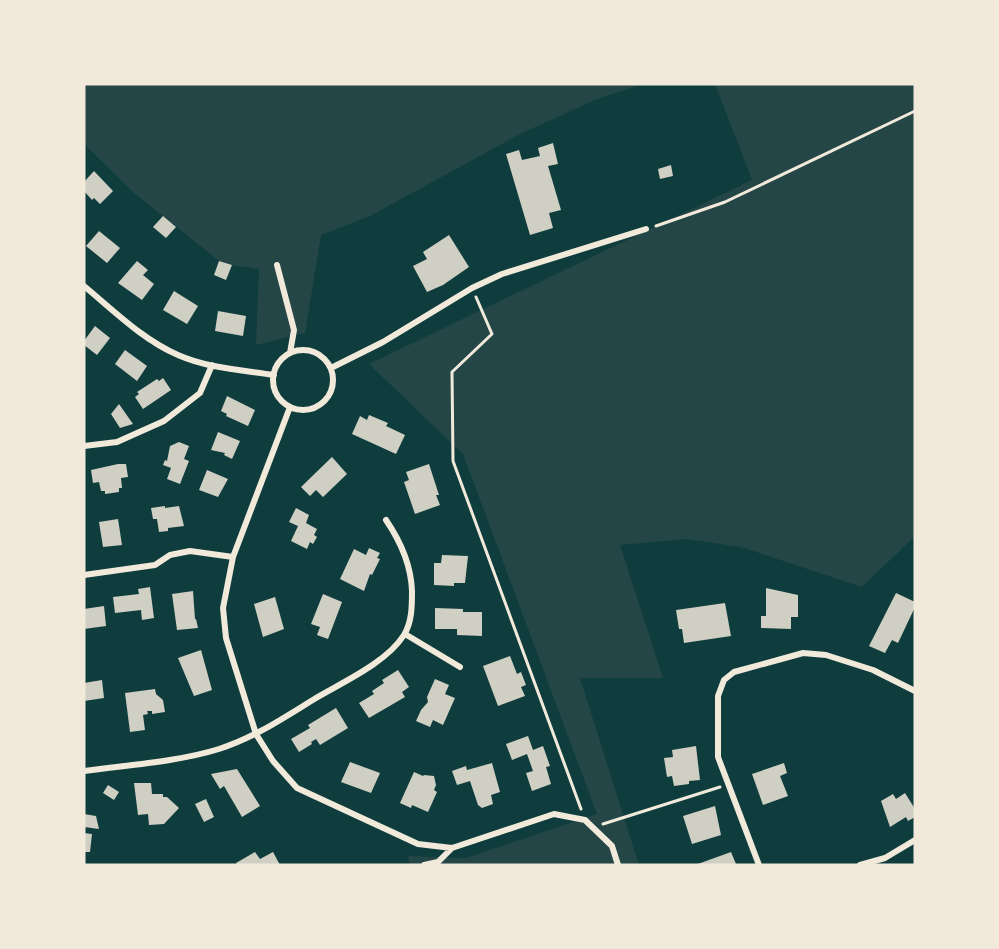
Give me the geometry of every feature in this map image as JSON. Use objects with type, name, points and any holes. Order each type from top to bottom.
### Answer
[{"type":"street","points":[[331,368],[383,342],[472,288],[502,274],[646,229]]},
{"type":"street","points":[[277,265],[294,330],[290,353]]},
{"type":"street","points":[[84,286],[149,339],[178,355],[212,365],[274,375]]},
{"type":"street","points":[[300,350],[313,352],[322,357],[331,368],[333,385],[329,394],[322,403],[313,408],[300,410],[290,407],[281,401],[276,392],[274,375],[277,365],[290,353],[300,350]]},
{"type":"street","points":[[84,446],[117,442],[164,421],[200,393],[212,365]]},
{"type":"street","points":[[290,407],[233,557],[223,608],[226,638],[256,734],[273,761],[297,788],[418,844],[452,848],[554,814],[585,820],[612,846],[618,865]]},
{"type":"street","points":[[84,771],[177,758],[219,749],[256,734],[377,662],[405,634],[411,610],[411,573],[400,541],[386,520]]},
{"type":"street","points":[[84,575],[155,565],[170,555],[190,551],[233,557]]},
{"type":"street","points":[[405,634],[460,667]]},
{"type":"street","points":[[759,865],[718,758],[718,696],[724,680],[734,672],[803,653],[826,655],[873,670],[915,691]]},
{"type":"street","points":[[861,865],[885,858],[915,840]]},
{"type":"street","points":[[424,865],[438,862],[452,848]]},
{"type":"path","points":[[646,229],[725,202],[915,111]]},
{"type":"path","points":[[472,288],[492,334],[452,372],[453,461],[585,820]]},
{"type":"path","points":[[593,828],[729,785]]},
{"type":"shaded area","points":[[84,84],[643,84],[597,99],[520,134],[370,216],[321,235],[305,333],[256,345],[259,269],[219,261],[133,192],[84,144]]},
{"type":"shaded area","points":[[715,84],[915,84],[915,536],[862,587],[741,547],[686,539],[620,545],[663,678],[580,678],[639,865],[410,865],[408,856],[466,858],[597,814],[463,454],[369,364],[752,180]]},
{"type":"building","points":[[553,143],[558,164],[548,166],[561,210],[549,213],[553,228],[530,235],[506,154],[519,150],[522,160],[540,156],[538,148]]},
{"type":"building","points":[[671,165],[673,176],[660,179],[658,169]]},
{"type":"building","points":[[94,171],[113,191],[100,204],[94,198],[92,200],[84,191],[84,182]]},
{"type":"building","points":[[163,216],[176,227],[166,238],[153,227]]},
{"type":"building","points":[[99,231],[120,248],[107,263],[86,246]]},
{"type":"building","points":[[449,235],[469,267],[443,285],[427,292],[413,266],[427,259],[423,252]]},
{"type":"building","points":[[137,261],[148,270],[143,275],[154,284],[142,300],[118,283]]},
{"type":"building","points":[[219,261],[232,265],[226,280],[214,275]]},
{"type":"building","points":[[174,291],[198,306],[187,324],[163,310]]},
{"type":"building","points":[[218,311],[246,316],[243,336],[215,331]]},
{"type":"building","points":[[95,326],[110,338],[97,355],[84,345],[84,341]]},
{"type":"building","points":[[125,350],[147,366],[137,381],[115,364]]},
{"type":"building","points":[[163,378],[171,390],[143,409],[135,397],[139,394],[137,392],[157,379],[159,381]]},
{"type":"building","points":[[227,396],[255,410],[248,426],[226,416],[227,414],[221,411]]},
{"type":"building","points":[[119,404],[133,424],[120,428],[111,414]]},
{"type":"building","points":[[369,415],[388,423],[386,426],[405,435],[396,454],[352,434],[360,416],[367,420]]},
{"type":"building","points":[[218,432],[240,441],[232,459],[224,455],[225,453],[211,450]]},
{"type":"building","points":[[179,442],[189,446],[184,459],[189,461],[180,484],[167,479],[171,468],[163,465],[165,460],[167,461],[170,446]]},
{"type":"building","points":[[332,457],[347,474],[323,497],[316,490],[310,496],[301,487]]},
{"type":"building","points":[[126,464],[128,477],[121,478],[122,488],[119,488],[119,492],[105,494],[105,491],[101,491],[99,482],[93,483],[91,470]]},
{"type":"building","points":[[429,464],[440,505],[415,514],[404,482],[409,480],[406,472]]},
{"type":"building","points":[[207,470],[228,479],[218,497],[199,490]]},
{"type":"building","points":[[165,506],[165,508],[179,506],[184,526],[159,532],[157,519],[153,519],[151,508]]},
{"type":"building","points":[[296,508],[309,515],[306,523],[317,529],[314,535],[317,537],[313,544],[310,542],[307,549],[291,541],[298,526],[289,522]]},
{"type":"building","points":[[118,519],[122,545],[103,547],[99,522]]},
{"type":"building","points":[[369,548],[380,553],[377,558],[380,559],[372,575],[370,574],[364,591],[340,579],[354,549],[366,555]]},
{"type":"building","points":[[442,555],[468,556],[465,583],[454,583],[454,586],[434,585],[434,563],[441,563]]},
{"type":"building","points":[[150,587],[154,618],[142,620],[141,610],[115,613],[113,597],[139,594],[138,589]]},
{"type":"building","points":[[766,588],[798,595],[798,617],[791,617],[791,629],[761,628],[761,616],[766,616]]},
{"type":"building","points":[[193,591],[198,628],[177,630],[172,594]]},
{"type":"building","points":[[896,593],[915,602],[915,607],[898,643],[892,640],[885,653],[869,646]]},
{"type":"building","points":[[323,594],[342,602],[328,639],[317,635],[320,627],[311,624]]},
{"type":"building","points":[[275,597],[284,629],[263,637],[254,604]]},
{"type":"building","points":[[725,603],[731,636],[684,643],[676,610]]},
{"type":"building","points":[[104,606],[106,626],[84,629],[84,609]]},
{"type":"building","points":[[435,608],[482,612],[482,636],[457,635],[457,629],[435,629]]},
{"type":"building","points":[[201,650],[212,690],[194,696],[178,658]]},
{"type":"building","points":[[510,656],[517,674],[521,672],[526,685],[521,687],[525,696],[498,706],[483,666]]},
{"type":"building","points":[[398,670],[409,687],[402,692],[405,697],[369,718],[359,703],[374,694],[372,691],[384,683],[382,680]]},
{"type":"building","points":[[435,679],[449,685],[445,694],[455,698],[443,725],[433,720],[430,727],[416,721],[428,702],[427,697]]},
{"type":"building","points":[[102,680],[104,698],[84,701],[84,683]]},
{"type":"building","points":[[155,689],[156,694],[163,700],[165,712],[152,714],[152,711],[147,711],[148,714],[143,715],[145,730],[130,732],[125,693]]},
{"type":"building","points":[[336,708],[348,728],[320,745],[316,739],[299,752],[291,739],[310,728],[308,725]]},
{"type":"building","points":[[528,736],[533,750],[543,746],[550,766],[546,767],[551,784],[532,791],[526,773],[533,771],[527,754],[512,760],[506,744]]},
{"type":"building","points":[[696,746],[700,780],[674,786],[672,776],[667,777],[664,758],[673,757],[672,750]]},
{"type":"building","points":[[350,762],[380,773],[371,793],[341,782]]},
{"type":"building","points":[[492,763],[500,792],[491,795],[493,804],[482,808],[478,805],[470,781],[457,785],[452,771],[466,766],[467,770]]},
{"type":"building","points":[[784,763],[787,773],[780,776],[788,796],[763,805],[752,774]]},
{"type":"building","points":[[237,769],[260,806],[242,817],[224,786],[220,789],[211,774]]},
{"type":"building","points":[[414,772],[423,776],[434,776],[436,785],[434,790],[437,792],[428,812],[400,803]]},
{"type":"building","points":[[134,783],[151,783],[152,794],[163,794],[163,797],[167,797],[179,808],[164,824],[149,825],[148,814],[138,815]]},
{"type":"building","points":[[108,785],[119,792],[114,800],[103,793]]},
{"type":"building","points":[[905,793],[915,809],[915,817],[908,821],[906,817],[890,827],[881,801],[893,794],[896,799]]},
{"type":"building","points":[[206,799],[214,817],[204,822],[195,804]]},
{"type":"building","points":[[715,806],[721,835],[692,844],[683,816]]},
{"type":"building","points":[[84,814],[96,816],[99,829],[84,827]]},
{"type":"building","points":[[84,833],[92,834],[90,852],[84,852]]},
{"type":"building","points":[[255,852],[260,859],[273,852],[280,865],[237,865],[236,863]]},
{"type":"building","points":[[731,852],[736,864],[695,865]]}]
